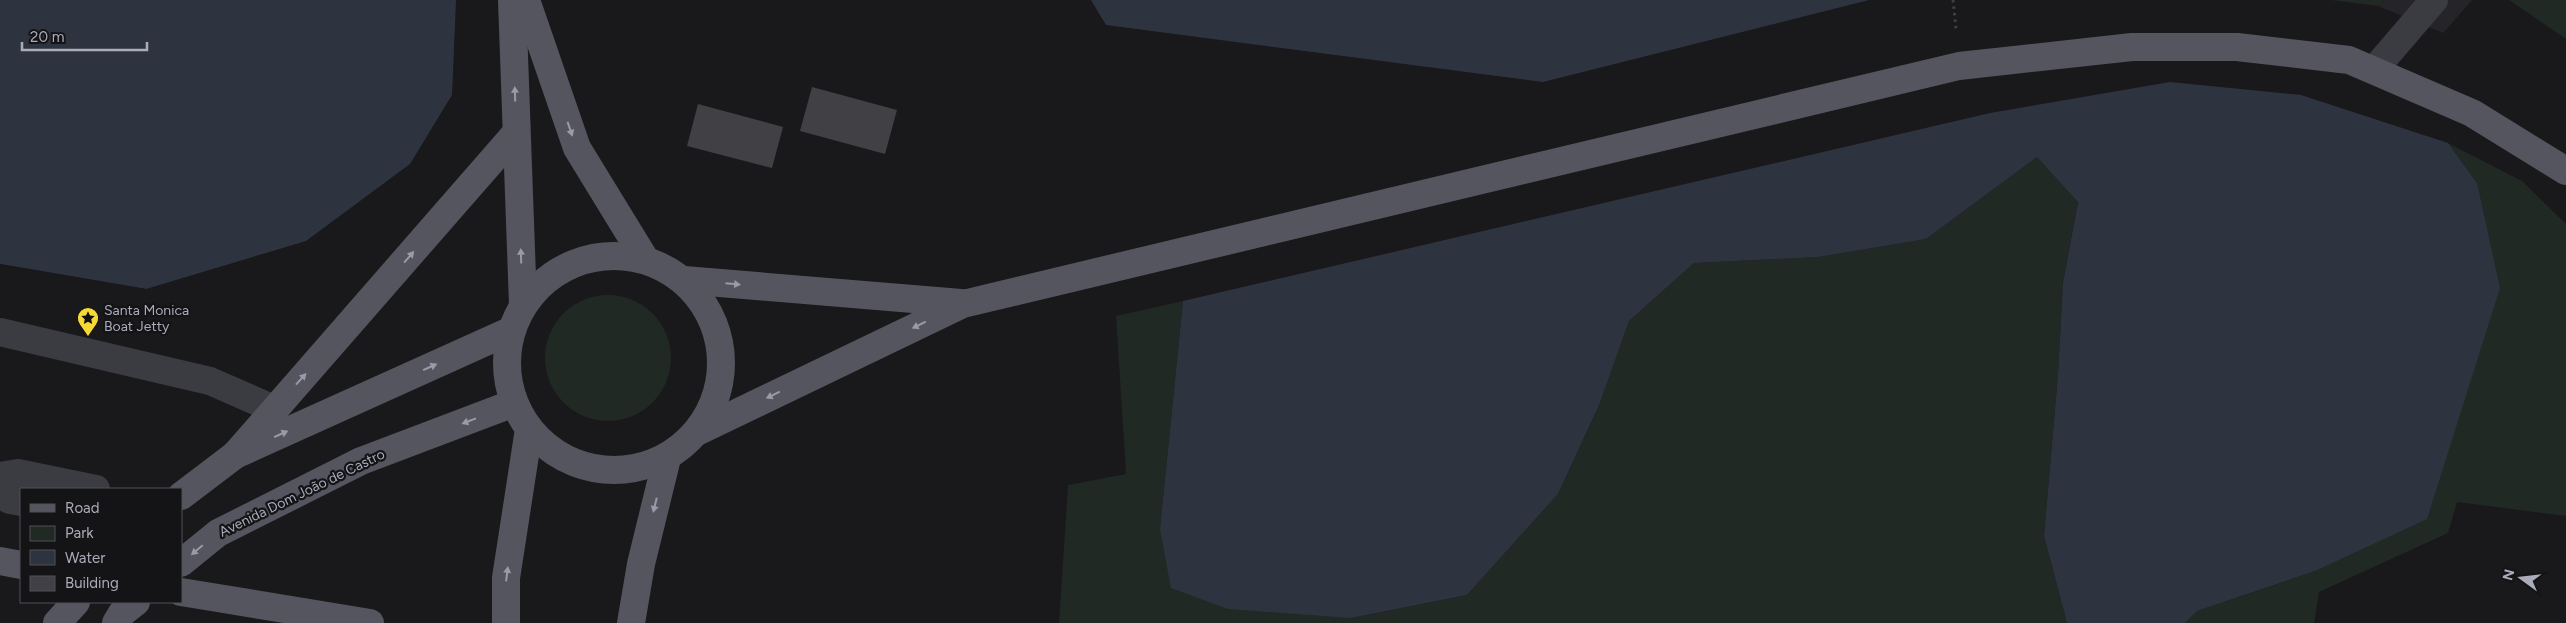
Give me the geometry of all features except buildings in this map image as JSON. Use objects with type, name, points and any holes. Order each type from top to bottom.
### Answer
[{"type":"main road","points":[[512,0],[523,305]]},
{"type":"main road","points":[[526,0],[577,148],[646,259]]},
{"type":"main road","points":[[697,432],[963,304],[1959,66],[2132,47],[2237,47],[2349,60],[2472,112],[2566,170]]},
{"type":"main road","points":[[182,495],[235,455],[516,133]]},
{"type":"main road","points":[[618,255],[646,259],[666,268],[684,280],[703,300],[716,326],[722,353],[720,381],[712,408],[697,432],[667,458],[638,469],[608,471],[578,465],[551,451],[529,429],[514,404],[508,380],[507,354],[512,330],[523,305],[541,284],[564,268],[590,257],[618,255]]},
{"type":"main road","points":[[684,280],[963,304]]},
{"type":"main road","points":[[235,455],[512,330]]},
{"type":"main road","name":"Avenida Dom João de Castro","points":[[182,563],[218,532],[361,461],[514,404]]},
{"type":"main road","points":[[506,623],[506,578],[529,429]]},
{"type":"main road","points":[[631,623],[641,564],[667,458]]},
{"type":"main road","points":[[0,562],[20,565]]},
{"type":"main road","points":[[182,592],[370,623]]},
{"type":"main road","points":[[56,623],[75,603]]},
{"type":"main road","points":[[116,623],[122,613],[135,603]]},
{"type":"lane","points":[[2374,70],[2434,0]]},
{"type":"lane","points":[[0,332],[210,381],[274,409]]},
{"type":"lane","points":[[0,476],[18,473],[91,488]]},
{"type":"lane","points":[[0,495],[20,502]]},
{"type":"shaded area","points":[[2384,0],[2472,0],[2443,33],[2378,6]]},
{"type":"green space","points":[[2331,0],[2384,0],[2378,6]]},
{"type":"green space","points":[[2509,0],[2566,0],[2566,39]]},
{"type":"green space","points":[[2448,143],[2522,181],[2566,224],[2566,516],[2457,502],[2448,533],[2319,592],[2314,623],[2185,623],[2197,611],[2315,571],[2477,183]]},
{"type":"green space","points":[[2037,157],[2078,201],[2063,283],[2058,375],[2044,536],[2067,623],[1059,623],[1068,485],[1126,474],[1116,316],[1183,301],[1160,529],[1351,618],[1467,595],[1558,494],[1600,403],[1629,321],[1694,263],[1818,257],[1926,239]]},
{"type":"green space","points":[[608,295],[632,300],[643,305],[653,313],[661,323],[666,334],[671,358],[666,382],[661,393],[653,403],[643,411],[632,416],[608,421],[584,416],[573,411],[563,403],[555,393],[550,382],[545,358],[550,334],[555,323],[563,313],[573,305],[584,300]]},
{"type":"water","points":[[0,0],[456,0],[452,95],[410,164],[306,241],[146,289],[0,264]]},
{"type":"water","points":[[1091,0],[1869,0],[1543,82],[1106,25]]},
{"type":"water","points":[[2170,82],[2301,95],[2448,143],[2477,183],[2500,288],[2427,519],[2315,571],[2197,611],[2185,623],[2067,623],[2044,536],[2058,375],[2063,283],[2078,202],[2037,157],[1926,239],[1818,257],[1694,263],[1629,321],[1600,403],[1558,494],[1467,595],[1351,618],[1228,609],[1171,588],[1160,529],[1183,301],[1990,113]]},
{"type":"pier","points":[[0,264],[146,289],[145,291],[0,266]]},
{"type":"place","name":"Santa Monica Boat Jetty","points":[[88,337]]}]
